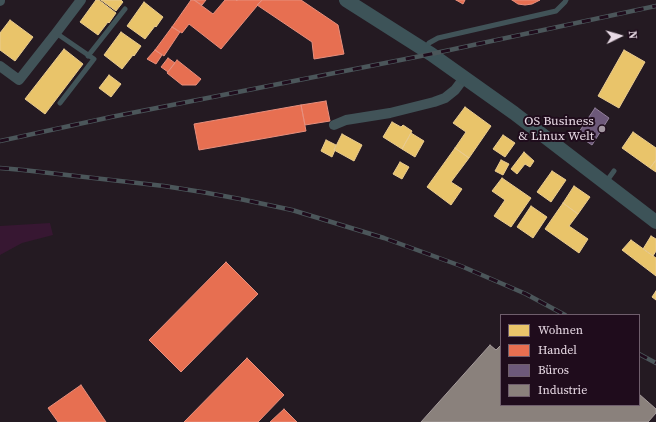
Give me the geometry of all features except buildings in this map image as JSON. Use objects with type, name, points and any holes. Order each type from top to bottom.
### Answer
[{"type":"main road","points":[[346,0],[423,49],[514,113],[656,222]]},
{"type":"street","points":[[0,66],[18,80],[81,0]]},
{"type":"street","points":[[334,125],[346,120],[390,113],[434,102],[445,98],[456,90],[464,78]]},
{"type":"lane","points":[[423,49],[429,43],[438,38],[556,11],[566,0]]},
{"type":"lane","points":[[88,56],[124,9]]},
{"type":"lane","points":[[56,33],[94,59],[60,103]]},
{"type":"lane","points":[[606,183],[614,171]]},
{"type":"shaded area","points":[[50,223],[53,235],[22,243],[0,255],[0,226]]},
{"type":"railway","points":[[0,141],[111,117],[431,54],[656,6]]},
{"type":"railway","points":[[0,168],[164,186],[240,199],[292,210],[384,238],[461,266],[526,294],[563,314]]},
{"type":"railway","points":[[640,355],[656,363]]},
{"type":"place","name":"OS Business & Linux Welt","points":[[602,129]]}]
